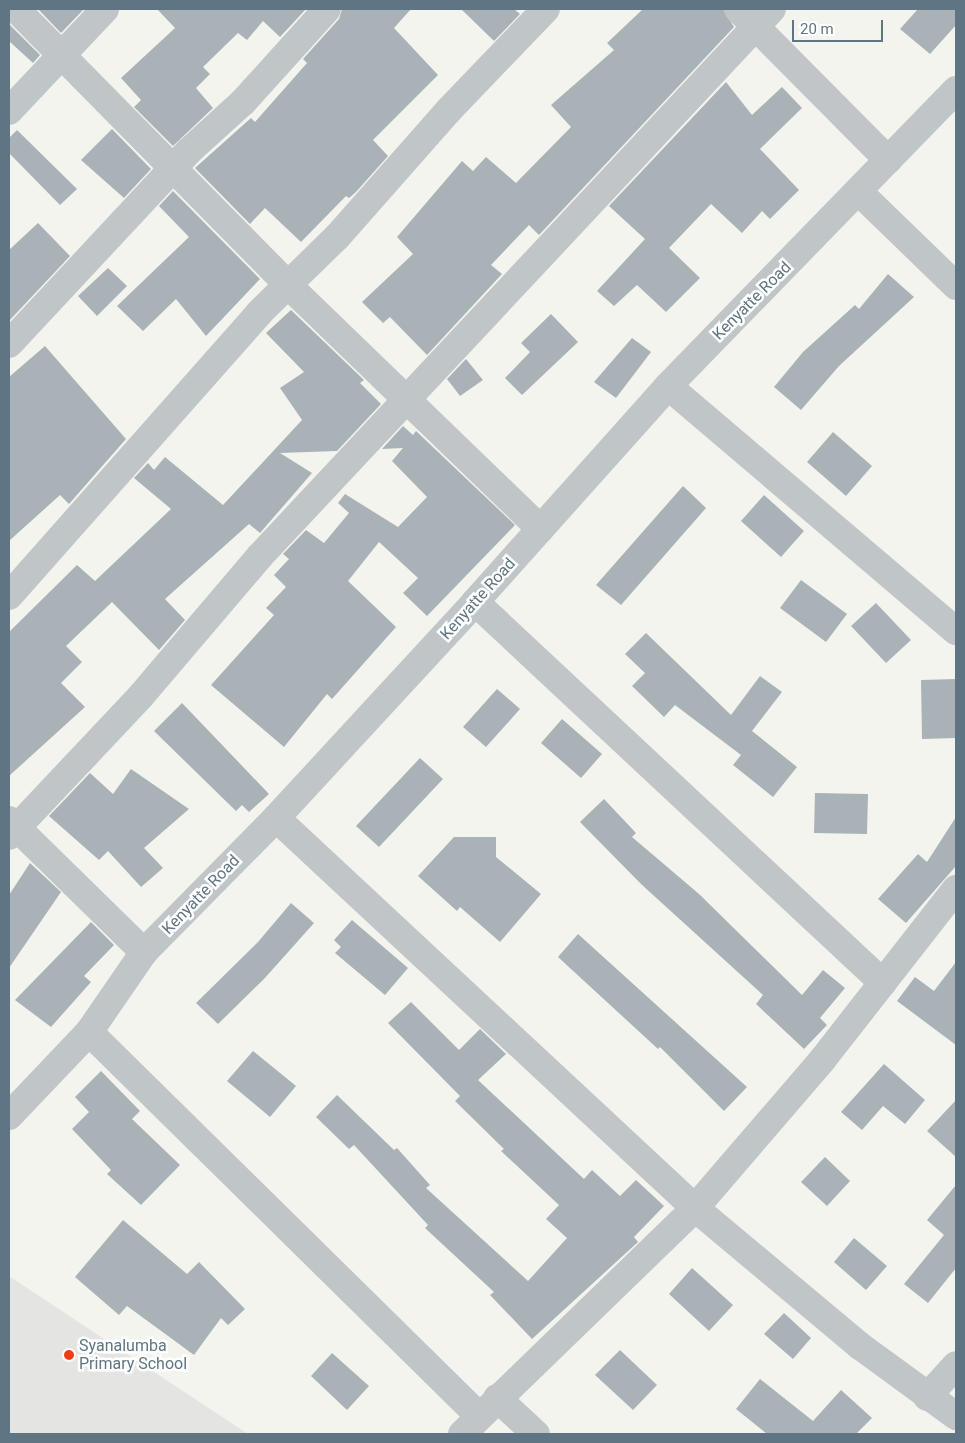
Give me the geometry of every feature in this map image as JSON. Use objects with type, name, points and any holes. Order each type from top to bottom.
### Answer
[{"type":"street","points":[[16,9],[63,54],[288,285],[541,529]]},
{"type":"street","points":[[9,111],[105,9]]},
{"type":"street","points":[[9,344],[173,168],[243,102],[327,9]]},
{"type":"street","points":[[9,596],[259,313],[337,237],[449,110],[546,9]]},
{"type":"street","points":[[144,952],[11,828],[140,697],[260,556],[408,400],[755,15],[888,160]]},
{"type":"street","name":"Kenyatte Road","points":[[9,1116],[89,1032],[144,952],[276,818],[475,602],[668,386],[859,192],[956,90]]},
{"type":"street","points":[[859,192],[956,286]]},
{"type":"street","points":[[668,386],[956,631]]},
{"type":"street","points":[[475,602],[883,983]]},
{"type":"street","points":[[276,818],[695,1208],[860,1346],[927,1397],[956,1416]]},
{"type":"street","points":[[479,1416],[695,1208],[823,1059],[956,889]]},
{"type":"street","points":[[89,1032],[479,1416],[536,1434]]},
{"type":"street","points":[[927,1397],[956,1365]]},
{"type":"shaded area","name":"Syanalumba Primary School","points":[[9,1276],[248,1434],[9,1434]]},
{"type":"building","points":[[38,9],[84,9],[61,33]]},
{"type":"building","points":[[157,9],[306,9],[280,37],[263,21],[247,40],[238,33],[203,67],[210,74],[196,88],[213,108],[173,146],[134,107],[141,100],[121,78],[175,28]]},
{"type":"building","points":[[342,9],[411,9],[394,28],[438,75],[373,140],[388,156],[356,192],[349,198],[346,196],[301,242],[265,208],[250,224],[195,168],[251,118],[255,122],[307,63],[303,59],[339,19]]},
{"type":"building","points":[[461,9],[514,9],[520,14],[494,41]]},
{"type":"building","points":[[643,9],[723,9],[734,27],[539,235],[529,225],[491,265],[502,274],[427,355],[390,317],[383,323],[362,302],[413,254],[397,237],[462,161],[473,171],[486,157],[516,183],[571,127],[551,105],[614,50],[607,43]]},
{"type":"building","points":[[918,9],[956,9],[956,25],[930,54],[900,29]]},
{"type":"building","points":[[9,24],[40,55],[33,63],[9,41]]},
{"type":"building","points":[[726,82],[752,115],[782,87],[802,108],[760,149],[799,190],[770,219],[762,211],[742,233],[711,204],[669,248],[700,278],[666,312],[637,285],[614,306],[597,291],[645,239],[609,206]]},
{"type":"building","points":[[112,129],[151,169],[124,198],[81,160]]},
{"type":"building","points":[[17,130],[77,189],[60,205],[9,153],[9,138]]},
{"type":"building","points":[[173,191],[260,279],[206,336],[176,299],[143,331],[117,306],[189,237],[159,206]]},
{"type":"building","points":[[38,223],[70,256],[9,321],[9,250]]},
{"type":"building","points":[[108,268],[127,286],[97,316],[78,296]]},
{"type":"building","points":[[888,274],[914,297],[839,366],[801,410],[774,387],[803,352],[855,305],[859,309]]},
{"type":"building","points":[[291,310],[364,380],[360,383],[381,404],[337,451],[280,453],[312,473],[260,533],[249,524],[165,599],[185,620],[159,650],[112,602],[66,646],[82,662],[61,683],[85,707],[9,776],[9,632],[77,565],[95,581],[171,509],[134,478],[148,463],[154,470],[165,457],[223,505],[302,420],[280,388],[304,372],[266,333]]},
{"type":"building","points":[[551,314],[578,342],[522,395],[505,378],[530,352],[521,343]]},
{"type":"building","points":[[632,338],[651,352],[616,398],[594,382]]},
{"type":"building","points":[[45,346],[126,439],[69,504],[60,495],[9,541],[9,377]]},
{"type":"building","points":[[466,359],[483,380],[460,396],[447,379]]},
{"type":"building","points":[[403,426],[413,435],[416,431],[515,525],[427,616],[403,593],[418,578],[379,542],[348,581],[396,627],[332,699],[327,694],[284,747],[211,685],[274,615],[266,608],[286,587],[274,575],[289,559],[283,554],[306,530],[324,543],[349,513],[338,503],[345,494],[398,527],[427,497],[392,461],[403,448],[382,449]]},
{"type":"building","points":[[833,432],[872,466],[846,496],[807,462]]},
{"type":"building","points":[[683,486],[706,508],[621,605],[596,585]]},
{"type":"building","points":[[764,495],[804,531],[781,557],[741,521]]},
{"type":"building","points":[[801,580],[847,614],[826,642],[780,608]]},
{"type":"building","points":[[876,603],[911,640],[886,663],[851,626]]},
{"type":"building","points":[[646,633],[731,715],[760,676],[782,692],[752,731],[797,767],[773,797],[733,765],[741,755],[675,705],[664,717],[632,686],[645,673],[625,654]]},
{"type":"building","points":[[956,679],[956,738],[922,739],[921,680]]},
{"type":"building","points":[[497,689],[520,709],[486,747],[463,727]]},
{"type":"building","points":[[182,703],[269,794],[249,812],[242,805],[236,811],[154,731]]},
{"type":"building","points":[[562,719],[602,754],[581,778],[541,743]]},
{"type":"building","points":[[420,758],[443,779],[379,847],[356,826]]},
{"type":"building","points":[[131,769],[189,809],[144,848],[163,868],[141,887],[108,851],[99,860],[49,816],[90,773],[113,794]]},
{"type":"building","points":[[815,793],[868,794],[867,834],[814,833]]},
{"type":"building","points":[[604,799],[636,833],[632,837],[699,894],[802,995],[823,970],[845,988],[820,1018],[827,1025],[804,1049],[756,1004],[763,995],[641,884],[580,822]]},
{"type":"building","points":[[956,817],[956,866],[906,923],[878,899],[918,854],[927,862]]},
{"type":"building","points":[[454,837],[496,837],[496,857],[541,894],[500,942],[460,907],[457,911],[418,876]]},
{"type":"building","points":[[30,863],[61,892],[9,968],[9,895]]},
{"type":"building","points":[[291,903],[314,923],[264,979],[218,1024],[196,1003],[258,942]]},
{"type":"building","points":[[352,920],[408,968],[385,995],[335,953],[341,947],[334,940]]},
{"type":"building","points":[[91,922],[114,945],[84,976],[91,982],[51,1027],[15,1000]]},
{"type":"building","points":[[578,934],[747,1087],[724,1111],[660,1047],[658,1049],[558,957]]},
{"type":"building","points":[[956,962],[956,1045],[897,1001],[915,977],[934,991]]},
{"type":"building","points":[[411,1002],[459,1050],[480,1029],[506,1054],[478,1080],[584,1179],[592,1170],[620,1196],[636,1180],[664,1206],[634,1237],[638,1242],[532,1339],[490,1295],[494,1292],[425,1228],[428,1225],[354,1145],[349,1149],[316,1117],[337,1095],[394,1150],[397,1148],[430,1185],[426,1188],[528,1281],[567,1238],[546,1219],[559,1205],[501,1151],[504,1149],[455,1101],[460,1096],[388,1023]]},
{"type":"building","points":[[253,1051],[296,1086],[270,1117],[227,1081]]},
{"type":"building","points":[[884,1064],[925,1100],[905,1124],[883,1106],[862,1130],[841,1112]]},
{"type":"building","points":[[101,1071],[140,1111],[132,1119],[180,1165],[141,1205],[107,1174],[111,1170],[72,1129],[89,1112],[75,1097]]},
{"type":"building","points":[[956,1100],[956,1157],[927,1131]]},
{"type":"building","points":[[825,1157],[850,1181],[827,1206],[801,1182]]},
{"type":"building","points":[[956,1185],[956,1268],[928,1303],[904,1284],[944,1235],[927,1220]]},
{"type":"building","points":[[123,1220],[187,1274],[199,1262],[245,1309],[228,1325],[221,1318],[194,1355],[127,1306],[119,1315],[75,1277]]},
{"type":"building","points":[[854,1238],[887,1266],[866,1290],[834,1262]]},
{"type":"building","points":[[692,1268],[733,1305],[709,1331],[669,1294]]},
{"type":"building","points":[[784,1313],[811,1338],[793,1359],[764,1334]]},
{"type":"building","points":[[620,1350],[657,1385],[633,1410],[595,1375]]},
{"type":"building","points":[[332,1353],[369,1386],[347,1410],[311,1376]]},
{"type":"building","points":[[760,1379],[813,1421],[841,1390],[872,1418],[856,1434],[767,1434],[736,1409]]},
{"type":"place","name":"Syanalumba Primary School","points":[[69,1355]]}]
